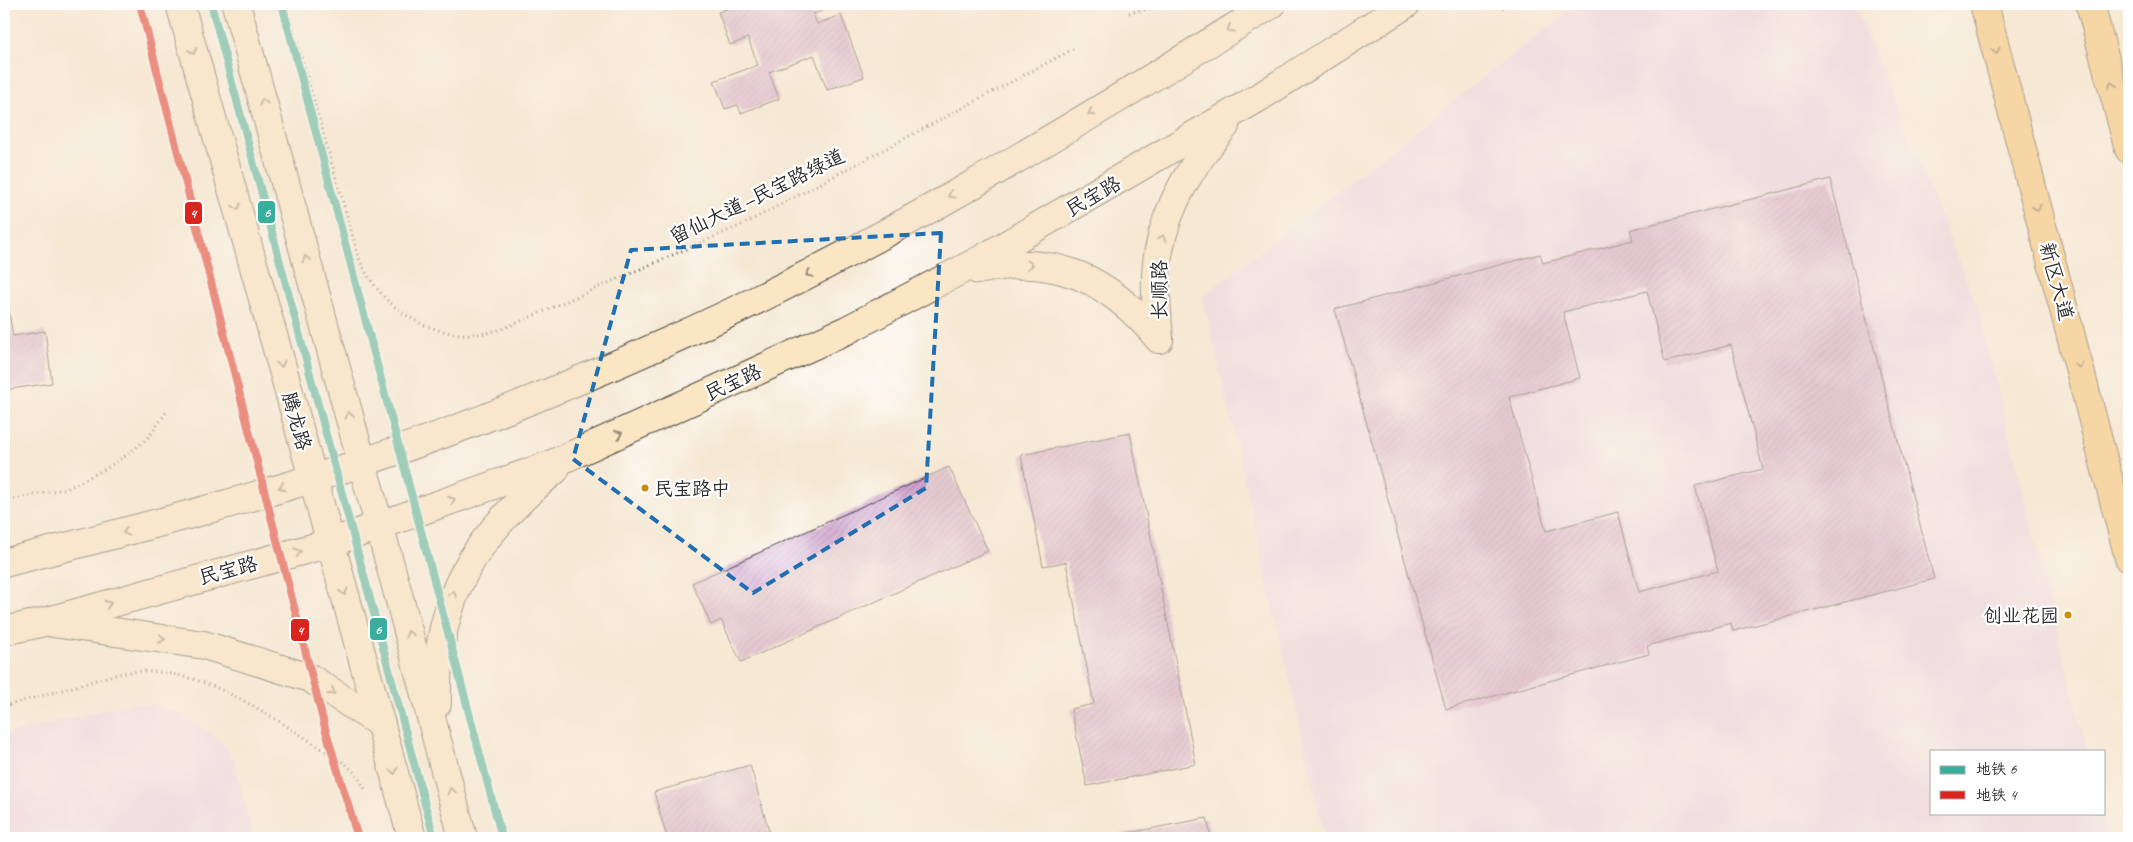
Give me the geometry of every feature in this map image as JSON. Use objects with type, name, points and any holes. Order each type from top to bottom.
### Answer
[{"type":"main road","name":"腾龙路","points":[[180,4],[412,838]]},
{"type":"main road","points":[[236,4],[463,838]]},
{"type":"main road","points":[[4,563],[155,524],[362,462],[527,401],[667,342],[818,269],[1068,127],[1272,4]]},
{"type":"main road","name":"民宝路","points":[[4,631],[44,622],[330,543],[550,465],[847,330],[947,277],[1124,178],[1258,98],[1406,4]]},
{"type":"main road","name":"新区大道","points":[[1984,4],[2129,558]]},
{"type":"main road","points":[[2090,4],[2129,149]]},
{"type":"main road","name":"长顺路","points":[[947,277],[1014,263],[1070,272],[1097,284],[1127,304],[1159,339],[1156,294],[1158,260],[1168,218],[1185,178],[1204,150],[1228,123],[1258,98]]},
{"type":"main road","points":[[438,746],[437,688],[440,646],[446,616],[456,585],[483,541],[508,510],[557,468],[582,450]]},
{"type":"main road","points":[[44,622],[204,645],[310,678],[381,724]]},
{"type":"path","name":"留仙大道—民宝路绿道","points":[[286,4],[359,258],[368,278],[398,310],[438,330],[480,334],[505,328],[728,230],[1076,48]]},
{"type":"path","points":[[1129,14],[1170,4]]},
{"type":"path","points":[[1502,8],[1507,4]]},
{"type":"path","points":[[4,501],[68,488],[107,468],[149,437],[167,410]]},
{"type":"path","points":[[4,706],[124,673],[146,671],[170,674],[224,690],[257,708],[347,765],[356,774],[367,794]]},
{"type":"highlighted area","points":[[941,233],[926,488],[753,593],[573,459],[631,250]]},
{"type":"shaded area","points":[[1578,4],[1854,4],[1978,309],[2087,750],[1930,750],[1930,814],[2102,814],[2108,838],[1325,838],[1203,296]]},
{"type":"shaded area","points":[[131,703],[156,705],[178,712],[221,741],[234,760],[253,838],[4,838],[4,735]]},
{"type":"building","points":[[741,4],[837,4],[813,14],[817,24],[841,15],[864,77],[827,90],[814,55],[769,72],[779,99],[741,113],[738,105],[725,109],[714,81],[758,65],[748,38],[730,45],[718,12]]},
{"type":"building","points":[[1830,179],[1934,579],[1733,631],[1731,623],[1647,646],[1649,654],[1446,709],[1335,309],[1540,254],[1543,263],[1633,240],[1630,230]],"holes":[[[1647,291],[1665,362],[1731,345],[1763,469],[1695,486],[1718,571],[1639,592],[1618,512],[1546,531],[1509,397],[1580,378],[1563,312]]]},
{"type":"building","points":[[4,281],[13,336],[45,331],[52,383],[4,390]]},
{"type":"building","points":[[1130,433],[1196,764],[1087,786],[1071,709],[1094,704],[1066,562],[1043,566],[1021,455]]},
{"type":"building","points":[[949,467],[988,551],[741,662],[721,620],[711,625],[692,583]]},
{"type":"building","points":[[750,765],[771,838],[667,838],[654,792]]},
{"type":"building","points":[[1207,818],[1211,838],[1106,838],[1106,837]]},
{"type":"metro line","name":"4","points":[[140,4],[325,728],[358,838]]},
{"type":"metro line","name":"6","points":[[211,4],[434,838]]},
{"type":"metro line","name":"6","points":[[282,4],[502,838]]},
{"type":"place","name":"民宝路中","points":[[645,488]]},
{"type":"place","name":"创业花园","points":[[2068,615]]}]
